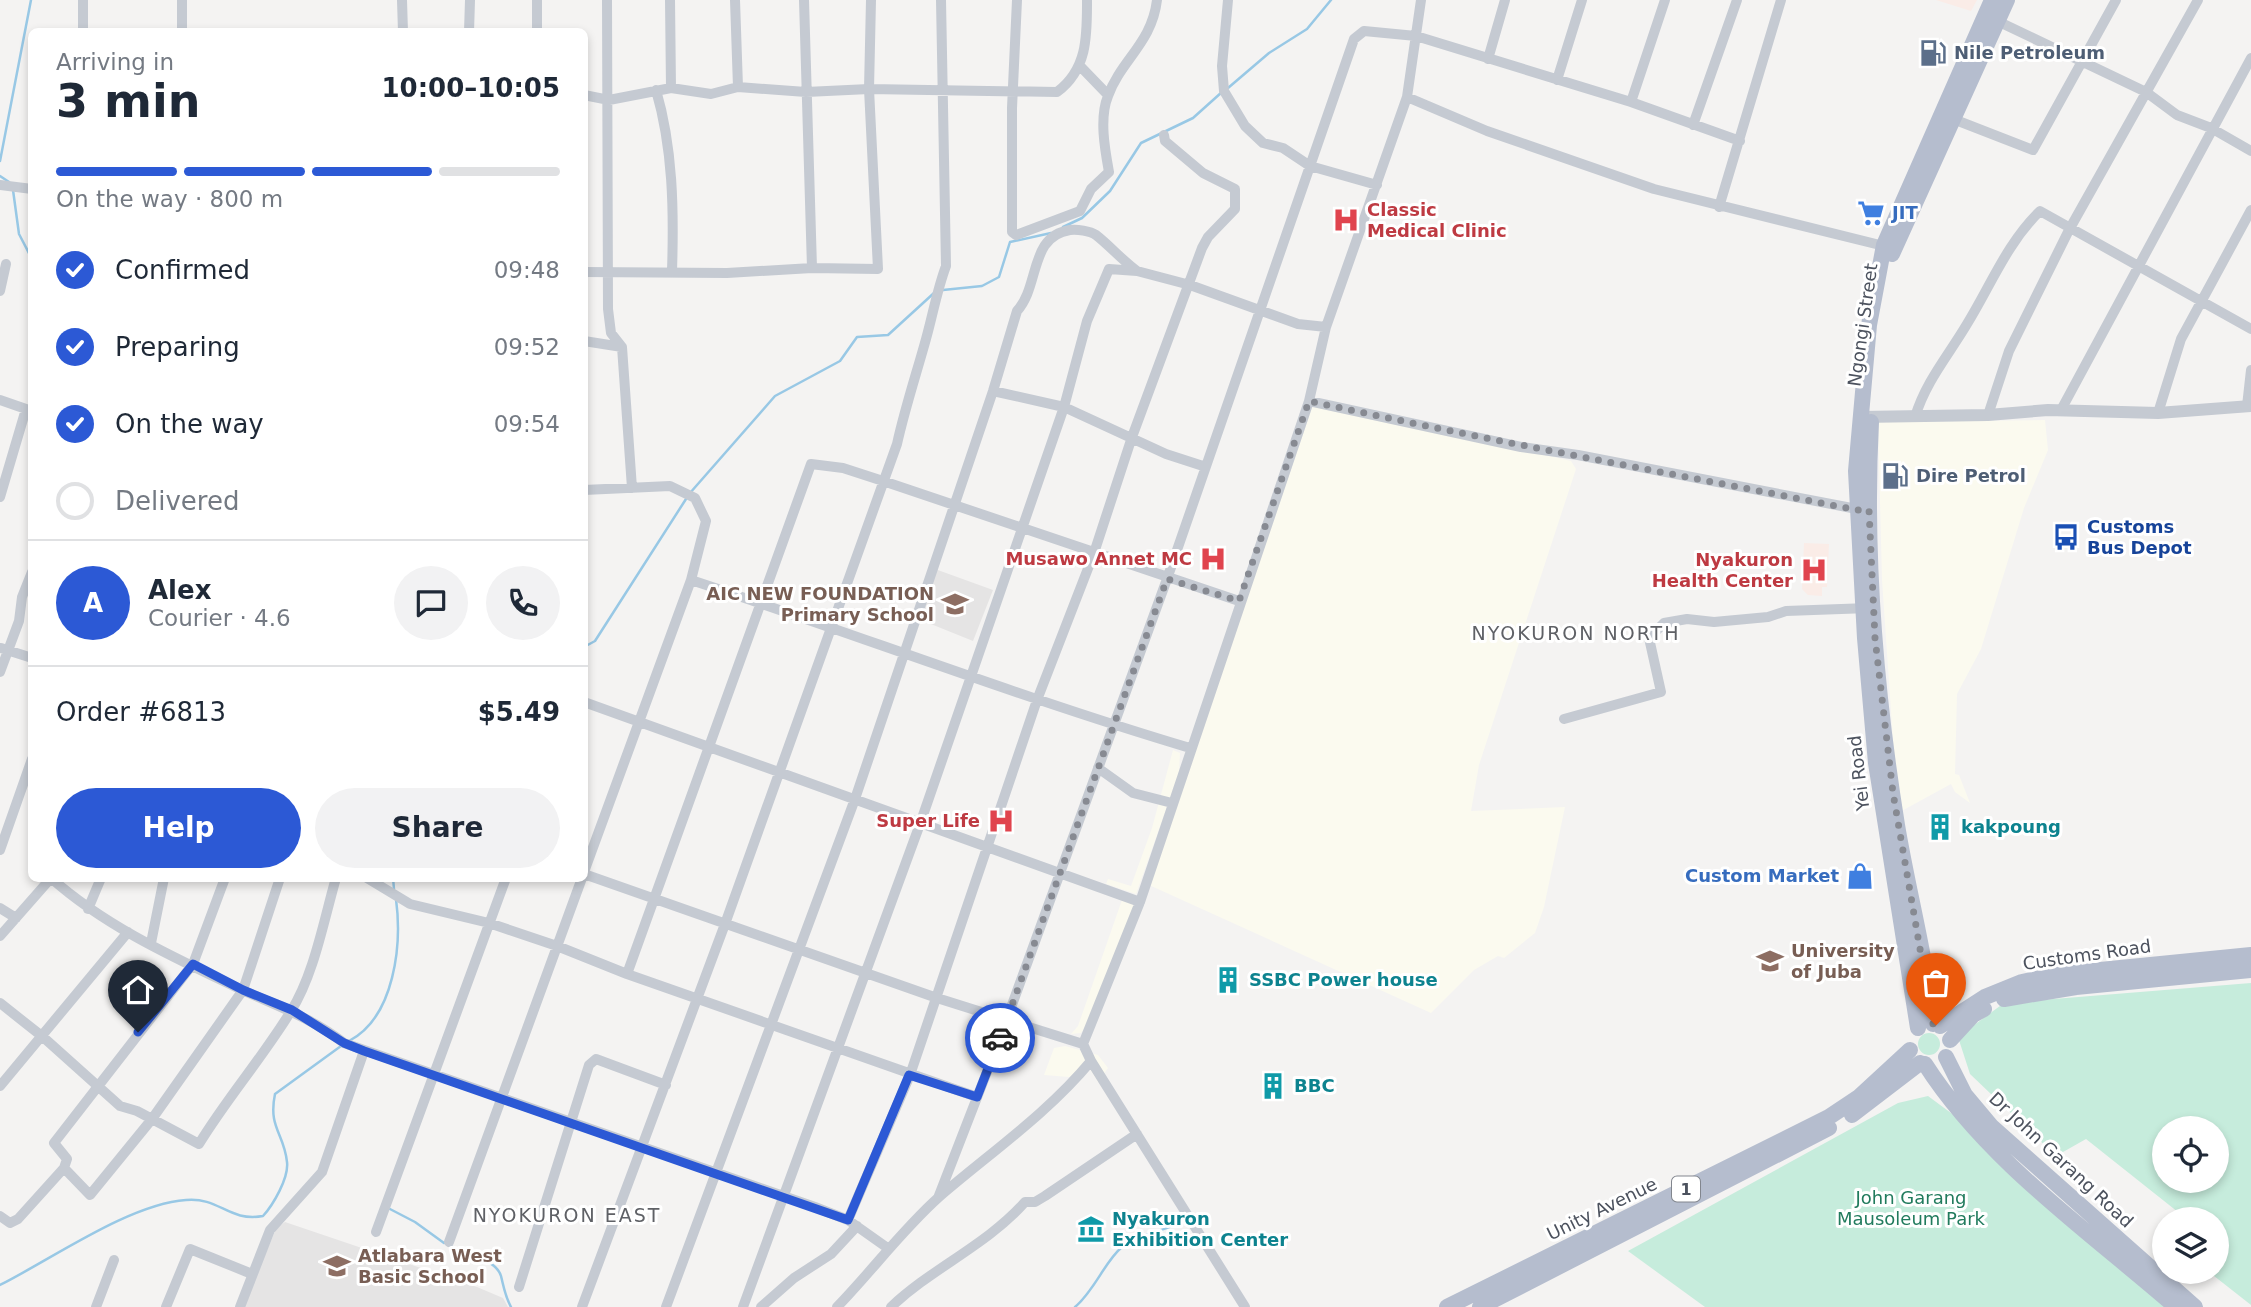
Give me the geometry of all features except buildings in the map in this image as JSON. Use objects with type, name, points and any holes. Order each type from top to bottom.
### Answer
[{"type":"main road","name":"Ngongi Street","points":[[1992,19],[1993,0]]},
{"type":"main road","name":"Ngongi Street","points":[[1870,638],[1863,510],[1866,417],[1889,247],[1992,19],[2007,0]]},
{"type":"main road","name":"Yei Road","points":[[1870,638],[1930,1026]]},
{"type":"main road","name":"Customs Road","points":[[1930,1026],[1985,997],[2022,982],[2060,974],[2251,955]]},
{"type":"main road","name":"Customs Road","points":[[1950,1040],[1973,1015],[1996,1002],[2022,993],[2251,970]]},
{"type":"main road","points":[[1930,1026],[1950,1040],[1946,1057]]},
{"type":"main road","name":"1","points":[[1930,1026],[1911,1037],[1919,1059],[1937,1063],[1946,1057]]},
{"type":"main road","name":"Dr John Garang Road","points":[[1946,1057],[1965,1095],[1991,1126],[2195,1307]]},
{"type":"main road","name":"Unity Avenue","points":[[1447,1307],[1829,1117],[1919,1059]]},
{"type":"main road","name":"Unity Avenue","points":[[1479,1307],[1809,1140],[1872,1101],[1919,1059]]},
{"type":"main road","name":"Dr John Garang Road","points":[[1919,1059],[1959,1113],[1994,1150],[2176,1307]]},
{"type":"street","points":[[83,0],[83,28]]},
{"type":"street","points":[[182,0],[183,28]]},
{"type":"street","points":[[402,0],[403,28]]},
{"type":"street","points":[[469,28],[470,0]]},
{"type":"street","points":[[537,0],[537,28]]},
{"type":"street","points":[[607,0],[605,35],[609,100],[608,272],[611,333],[621,347],[632,488]]},
{"type":"street","points":[[670,0],[671,88]]},
{"type":"street","points":[[735,0],[735,68],[738,87]]},
{"type":"street","points":[[804,0],[812,268]]},
{"type":"street","points":[[588,272],[727,273],[812,268],[878,269],[869,89],[871,0]]},
{"type":"street","points":[[582,1307],[725,924],[897,444],[946,266],[941,0]]},
{"type":"street","points":[[1017,0],[1012,92],[1012,232],[1016,234],[1080,211],[1091,189],[1109,172],[1105,108],[1108,95],[1148,34],[1157,0]]},
{"type":"street","points":[[588,95],[609,100],[671,88],[711,94],[738,87],[806,92],[869,89],[1058,92],[1080,66],[1085,50],[1087,0]]},
{"type":"street","points":[[1228,0],[1222,66],[1224,91],[1245,126],[1263,143],[1283,148],[1310,166],[1377,185]]},
{"type":"street","points":[[1245,1307],[1090,1061],[1083,1044],[1140,902],[1239,601],[1309,401],[1326,327],[1407,97],[1421,0]]},
{"type":"street","points":[[1488,59],[1505,0]]},
{"type":"street","points":[[1557,80],[1581,0]]},
{"type":"street","points":[[1631,102],[1665,0]]},
{"type":"street","points":[[1693,125],[1737,0]]},
{"type":"street","points":[[1719,207],[1781,0]]},
{"type":"street","points":[[1946,117],[2034,150],[2084,63],[2116,0]]},
{"type":"street","points":[[1988,415],[2009,351],[2069,230],[2198,0]]},
{"type":"street","points":[[1992,19],[2028,33],[2146,92],[2177,115],[2211,128],[2251,151]]},
{"type":"street","points":[[938,1198],[1006,1021],[1167,579],[1203,466],[1354,39],[1364,31],[1416,36],[1631,102],[1740,141]]},
{"type":"street","points":[[2061,411],[2251,58]]},
{"type":"street","points":[[1080,66],[1108,95]]},
{"type":"street","points":[[656,90],[665,120],[674,214],[672,271]]},
{"type":"street","points":[[1407,97],[1487,131],[1654,189],[1889,247]]},
{"type":"street","points":[[761,1307],[794,1278],[831,1254],[852,1223],[909,1075],[1037,700],[1094,553],[1132,437],[1202,248],[1209,236],[1236,209],[1235,189],[1190,164],[1165,141],[1164,135]]},
{"type":"street","points":[[0,185],[28,188]]},
{"type":"street","points":[[2158,413],[2171,364],[2251,210]]},
{"type":"street","points":[[1915,417],[1922,394],[1936,368],[1967,325],[2004,255],[2040,211],[2069,230],[2251,329]]},
{"type":"street","points":[[666,1307],[855,799],[993,391],[1017,311],[1026,301],[1042,247],[1049,238],[1074,229],[1094,233],[1137,271]]},
{"type":"street","points":[[0,291],[6,264]]},
{"type":"street","points":[[743,1307],[920,824],[1023,529],[1064,407],[1087,321],[1105,274],[1115,267],[1137,271],[1190,285],[1298,324],[1326,327]]},
{"type":"street","points":[[588,342],[621,347]]},
{"type":"street","points":[[1866,417],[2061,411],[2158,413],[2249,406],[2251,370]]},
{"type":"street","points":[[993,391],[1064,407],[1166,454],[1203,466]]},
{"type":"street","points":[[0,400],[26,409],[0,497]]},
{"type":"street","points":[[1309,401],[1521,447],[1577,455],[1863,510]]},
{"type":"street","points":[[627,974],[811,464],[843,468],[1239,601]]},
{"type":"street","points":[[588,490],[670,486],[689,494],[701,506],[706,521],[691,580],[588,864]]},
{"type":"street","points":[[691,580],[904,651],[1037,700],[1190,748]]},
{"type":"street","points":[[0,672],[3,649],[19,621],[22,597],[28,582]]},
{"type":"street","points":[[1564,719],[1661,692],[1649,638],[1664,623],[1687,620],[1714,622],[1786,611],[1869,608]]},
{"type":"street","points":[[3,649],[28,657]]},
{"type":"street","points":[[588,703],[1140,902]]},
{"type":"street","points":[[1098,768],[1133,793],[1172,803]]},
{"type":"street","points":[[0,850],[28,770]]},
{"type":"street","points":[[588,876],[936,998],[1083,1044]]},
{"type":"street","points":[[0,936],[48,882]]},
{"type":"street","points":[[56,882],[88,909],[128,932],[243,990],[292,1010],[344,1043],[785,1196],[852,1223],[889,1249]]},
{"type":"street","points":[[88,909],[99,882]]},
{"type":"street","points":[[151,943],[163,882]]},
{"type":"street","points":[[0,1216],[10,1223],[18,1219],[64,1168],[67,1159],[54,1143],[97,1084],[193,964],[224,882]]},
{"type":"street","points":[[64,1168],[90,1195],[152,1119],[243,990],[280,882]]},
{"type":"street","points":[[0,1003],[43,1037],[120,1106],[152,1119],[199,1144],[234,1088],[292,1010],[303,987],[335,882]]},
{"type":"street","points":[[374,882],[410,904],[489,923],[557,946],[627,974],[977,1097]]},
{"type":"street","points":[[376,1232],[504,882]]},
{"type":"street","points":[[449,1242],[581,882]]},
{"type":"street","points":[[0,908],[16,918]]},
{"type":"street","points":[[0,1086],[128,932]]},
{"type":"street","points":[[240,1307],[265,1239],[276,1221],[323,1172],[364,1051]]},
{"type":"street","points":[[519,1287],[584,1074],[596,1059],[666,1085]]},
{"type":"street","points":[[837,1307],[938,1198],[1001,1149],[1074,1080],[1090,1061]]},
{"type":"street","points":[[891,1307],[927,1277],[984,1238],[1025,1202],[1035,1202],[1045,1196],[1137,1134]]},
{"type":"street","points":[[166,1307],[190,1249],[252,1274]]},
{"type":"street","points":[[96,1307],[114,1260]]},
{"type":"shaded area","points":[[1936,0],[1977,0],[1971,11]]},
{"type":"shaded area","points":[[1320,404],[1571,461],[1576,469],[1479,765],[1471,811],[1565,807],[1544,907],[1535,933],[1504,958],[1498,956],[1474,970],[1431,1013],[1149,885],[1312,408]]},
{"type":"shaded area","points":[[2045,420],[2048,450],[2024,508],[1981,649],[1957,694],[1955,774],[1959,775],[1970,803],[1955,792],[1951,784],[1898,813],[1882,580],[1878,422]]},
{"type":"shaded area","name":"Nyakuron Health Center","points":[[1804,543],[1829,544],[1827,587],[1822,587],[1822,596],[1808,595],[1802,589]]},
{"type":"shaded area","name":"AIC NEW FOUNDATION Primary School","points":[[935,569],[993,590],[973,641],[916,618]]},
{"type":"shaded area","points":[[1173,750],[1180,753],[1179,773],[1136,894],[1106,884],[1108,879],[1131,886],[1152,828]]},
{"type":"shaded area","points":[[1123,897],[1136,903],[1096,1010],[1081,1033],[1071,1034],[1078,1026]]},
{"type":"shaded area","points":[[1065,1046],[1098,1055],[1108,1068],[1098,1082],[1089,1068],[1069,1077],[1044,1075],[1054,1048]]},
{"type":"shaded area","name":"Atlabara West Basic School","points":[[285,1222],[477,1287],[503,1298],[508,1307],[243,1307],[276,1229]]},
{"type":"green space","points":[[2251,983],[2251,1305],[2224,1284],[2229,1284],[2229,1207],[2172,1207],[2154,1193],[2229,1193],[2229,1116],[2152,1116],[2152,1191],[2086,1139],[2056,1156],[1970,1074],[1958,1037],[2004,1003]]},
{"type":"green space","points":[[1929,1033],[1937,1036],[1940,1044],[1937,1052],[1929,1055],[1921,1052],[1918,1044],[1921,1036]]},
{"type":"green space","name":"John Garang Mausoleum Park","points":[[1928,1096],[1951,1113],[2167,1307],[1705,1307],[1628,1251],[1898,1103]]},
{"type":"waterway","points":[[0,161],[31,0]]},
{"type":"waterway","points":[[1228,88],[1269,53],[1307,29],[1331,0]]},
{"type":"waterway","points":[[1063,227],[1082,218],[1110,191],[1141,143],[1193,118],[1222,92]]},
{"type":"waterway","points":[[0,176],[9,182]]},
{"type":"waterway","points":[[13,190],[19,234],[28,251]]},
{"type":"waterway","points":[[943,290],[982,286],[999,277],[1010,242],[1051,233]]},
{"type":"waterway","points":[[690,493],[775,396],[840,361],[857,337],[888,335],[934,293]]},
{"type":"waterway","points":[[588,645],[595,641],[686,499]]},
{"type":"waterway","points":[[393,882],[394,889]]},
{"type":"waterway","points":[[349,1041],[364,1030],[377,1015],[386,997],[396,957],[396,899]]},
{"type":"waterway","points":[[0,1285],[91,1234],[140,1211],[164,1204],[198,1200],[241,1216],[263,1216],[280,1191],[287,1168],[285,1152],[275,1123],[275,1094],[341,1046]]},
{"type":"waterway","points":[[388,1208],[415,1222],[444,1243]]},
{"type":"waterway","points":[[1075,1307],[1122,1247],[1182,1222]]},
{"type":"waterway","points":[[450,1246],[493,1265],[501,1276],[511,1307]]},
{"type":"way so far","points":[[1000,1038],[1167,579],[1239,601],[1309,401],[1521,447],[1577,455],[1857,510],[1869,510],[1875,638],[1893,793],[1933,1024],[1936,1025]]},
{"type":"place","name":"Nile Petroleum","points":[[1933,53]]},
{"type":"place","name":"JIT","points":[[1871,213]]},
{"type":"place","name":"Classic Medical Clinic","points":[[1346,220]]},
{"type":"place","name":"Dire Petrol","points":[[1895,476]]},
{"type":"place","name":"Customs Bus Depot","points":[[2066,537]]},
{"type":"place","name":"Musawo Annet MC","points":[[1213,559]]},
{"type":"place","name":"Nyakuron Health Center","points":[[1814,570]]},
{"type":"place","name":"AIC NEW FOUNDATION Primary School","points":[[955,604]]},
{"type":"place","name":"Super Life","points":[[1001,821]]},
{"type":"place","name":"kakpoung","points":[[1940,827]]},
{"type":"place","name":"Custom Market","points":[[1860,876]]},
{"type":"place","name":"University of Juba","points":[[1770,961]]},
{"type":"place","name":"SSBC Power house","points":[[1228,980]]},
{"type":"place","name":"BBC","points":[[1273,1086]]},
{"type":"place","name":"Nyakuron Exhibition Center","points":[[1091,1229]]},
{"type":"place","name":"Atlabara West Basic School","points":[[337,1266]]},
{"type":"district","name":"NYOKURON NORTH","points":[[1576,633]]},
{"type":"district","name":"NYOKURON EAST","points":[[567,1215]]},
{"type":"route","points":[[138,1032],[193,964],[243,990],[292,1010],[328,1030],[344,1043],[364,1051],[598,1130],[848,1220],[909,1075],[977,1097],[1000,1038]]}]
